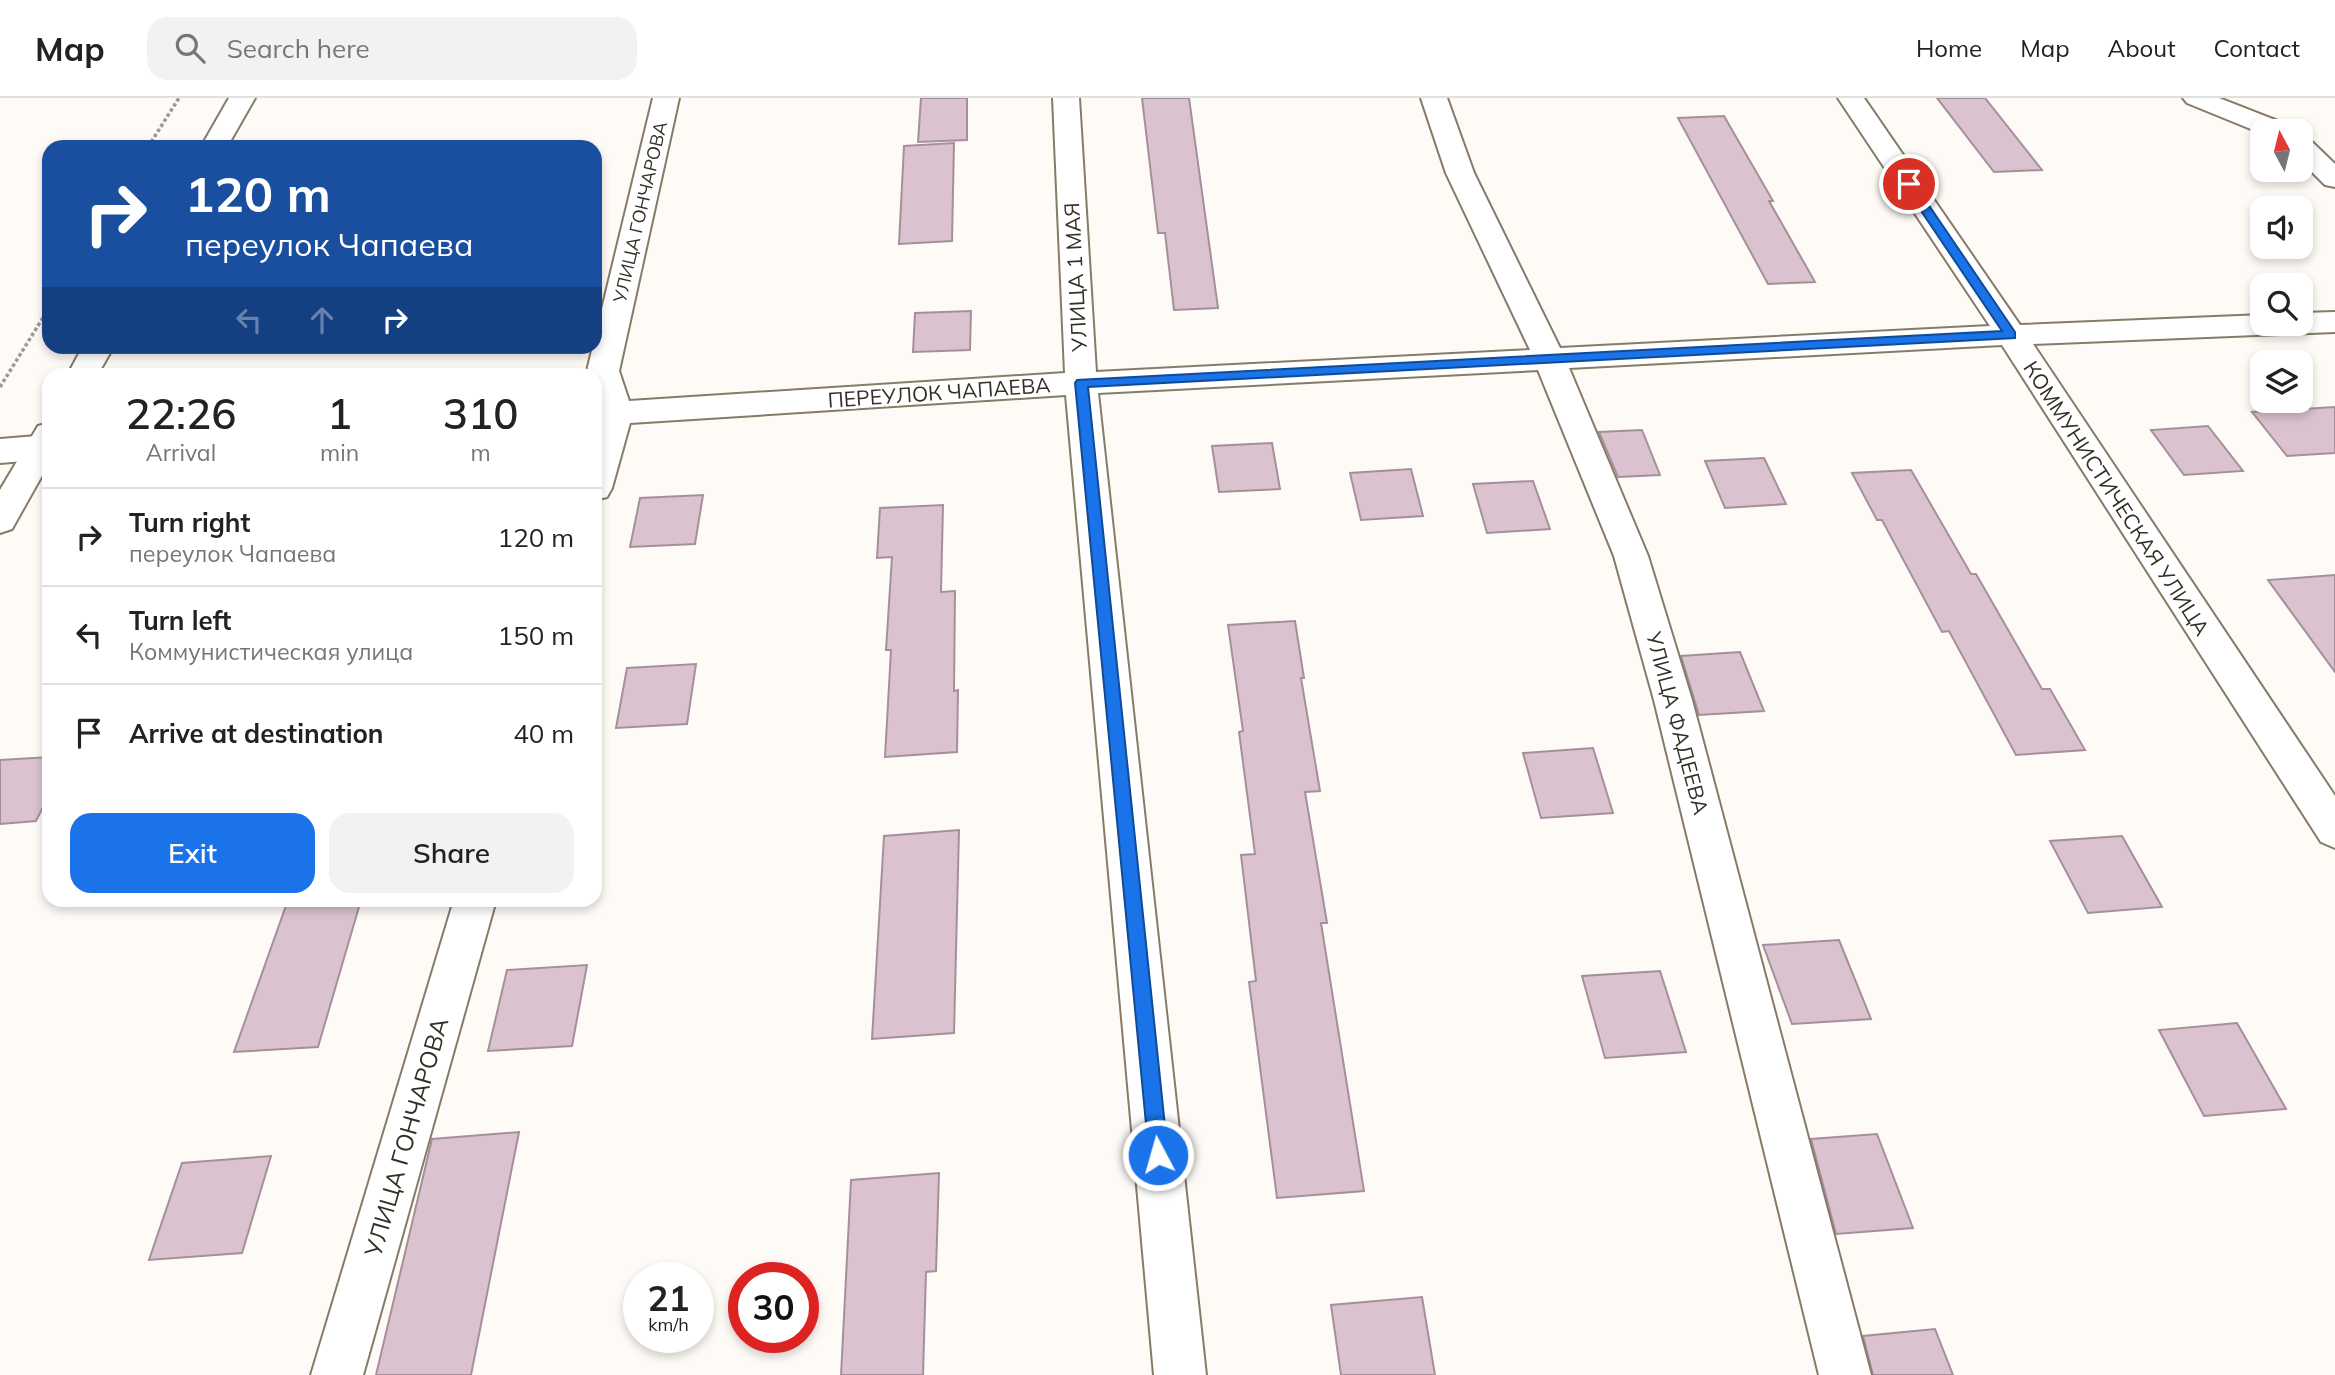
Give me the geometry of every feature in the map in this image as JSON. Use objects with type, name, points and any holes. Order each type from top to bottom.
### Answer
[{"type":"street","points":[[218,140],[242,98]]},
{"type":"street","name":"УЛИЦА ГОНЧАРОВА","points":[[606,413],[603,371],[666,98]]},
{"type":"street","name":"УЛИЦА 1 МАЯ","points":[[1066,98],[1081,383],[1180,1375]]},
{"type":"street","name":"УЛИЦА ФАДЕЕВА","points":[[1434,98],[1460,173],[1549,358],[1631,555],[1673,700],[1844,1375]]},
{"type":"street","name":"КОММУНИСТИЧЕСКАЯ УЛИЦА","points":[[1851,98],[2011,335],[2335,830]]},
{"type":"street","points":[[2196,98],[2250,119]]},
{"type":"street","points":[[2314,159],[2335,179]]},
{"type":"street","points":[[2313,323],[2335,322]]},
{"type":"street","name":"ПЕРЕУЛОК ЧАПАЕВА","points":[[606,413],[1081,383],[1549,358],[2250,326]]},
{"type":"street","points":[[602,440],[606,413]]},
{"type":"street","points":[[0,451],[42,444]]},
{"type":"street","points":[[0,520],[42,450]]},
{"type":"street","name":"УЛИЦА ГОНЧАРОВА","points":[[337,1375],[473,907]]},
{"type":"path","points":[[152,140],[179,98]]},
{"type":"path","points":[[0,387],[42,319]]},
{"type":"building","points":[[921,98],[967,98],[967,140],[918,142]]},
{"type":"building","points":[[1142,98],[1189,98],[1218,308],[1174,310],[1165,233],[1158,233]]},
{"type":"building","points":[[1937,98],[1985,98],[2042,170],[1994,172]]},
{"type":"building","points":[[1724,116],[1773,201],[1769,201],[1815,282],[1768,284],[1678,118]]},
{"type":"building","points":[[954,143],[952,241],[899,244],[904,146]]},
{"type":"building","points":[[971,311],[970,350],[913,352],[915,313]]},
{"type":"building","points":[[2335,407],[2335,453],[2287,456],[2253,413],[2313,413],[2313,408]]},
{"type":"building","points":[[2208,426],[2243,471],[2184,475],[2151,430]]},
{"type":"building","points":[[1642,430],[1660,475],[1618,477],[1599,432]]},
{"type":"building","points":[[1272,443],[1280,489],[1219,492],[1212,446]]},
{"type":"building","points":[[1764,458],[1786,504],[1725,508],[1705,461]]},
{"type":"building","points":[[1411,469],[1423,516],[1361,520],[1350,473]]},
{"type":"building","points":[[1911,470],[1971,574],[1976,574],[2042,689],[2050,689],[2085,750],[2016,755],[1949,631],[1942,632],[1882,520],[1877,520],[1852,473]]},
{"type":"building","points":[[1533,481],[1550,529],[1487,533],[1473,484]]},
{"type":"building","points":[[703,495],[695,544],[630,547],[640,498]]},
{"type":"building","points":[[943,505],[941,592],[955,591],[954,691],[958,690],[957,752],[885,757],[891,650],[886,650],[892,557],[877,558],[880,508]]},
{"type":"building","points":[[2335,575],[2335,672],[2268,580]]},
{"type":"building","points":[[1295,621],[1304,678],[1301,678],[1320,791],[1305,792],[1327,923],[1321,923],[1364,1191],[1277,1198],[1249,982],[1256,981],[1241,855],[1255,854],[1239,732],[1243,731],[1228,625]]},
{"type":"building","points":[[1740,652],[1764,711],[1699,715],[1681,656]]},
{"type":"building","points":[[696,664],[687,724],[616,728],[627,668]]},
{"type":"building","points":[[1593,748],[1613,813],[1541,818],[1523,753]]},
{"type":"building","points":[[42,757],[42,809],[36,821],[0,824],[0,760]]},
{"type":"building","points":[[959,830],[954,1033],[872,1039],[884,836]]},
{"type":"building","points":[[2122,836],[2162,907],[2088,913],[2050,841]]},
{"type":"building","points":[[286,907],[359,907],[318,1047],[234,1052]]},
{"type":"building","points":[[1839,940],[1871,1019],[1792,1024],[1763,945]]},
{"type":"building","points":[[587,965],[572,1046],[488,1051],[507,970]]},
{"type":"building","points":[[1660,971],[1686,1052],[1605,1058],[1582,976]]},
{"type":"building","points":[[2237,1023],[2286,1109],[2204,1116],[2159,1030]]},
{"type":"building","points":[[519,1132],[471,1375],[376,1375],[432,1139]]},
{"type":"building","points":[[1877,1134],[1913,1228],[1836,1234],[1811,1139]]},
{"type":"building","points":[[271,1156],[242,1253],[149,1260],[182,1163]]},
{"type":"building","points":[[939,1173],[936,1271],[926,1272],[923,1375],[841,1375],[851,1180]]},
{"type":"building","points":[[1422,1297],[1435,1375],[1341,1375],[1331,1305]]},
{"type":"building","points":[[1935,1329],[1953,1375],[1873,1375],[1863,1336]]},
{"type":"route","points":[[1158,1155],[1081,383],[2011,335],[1909,184]]}]
